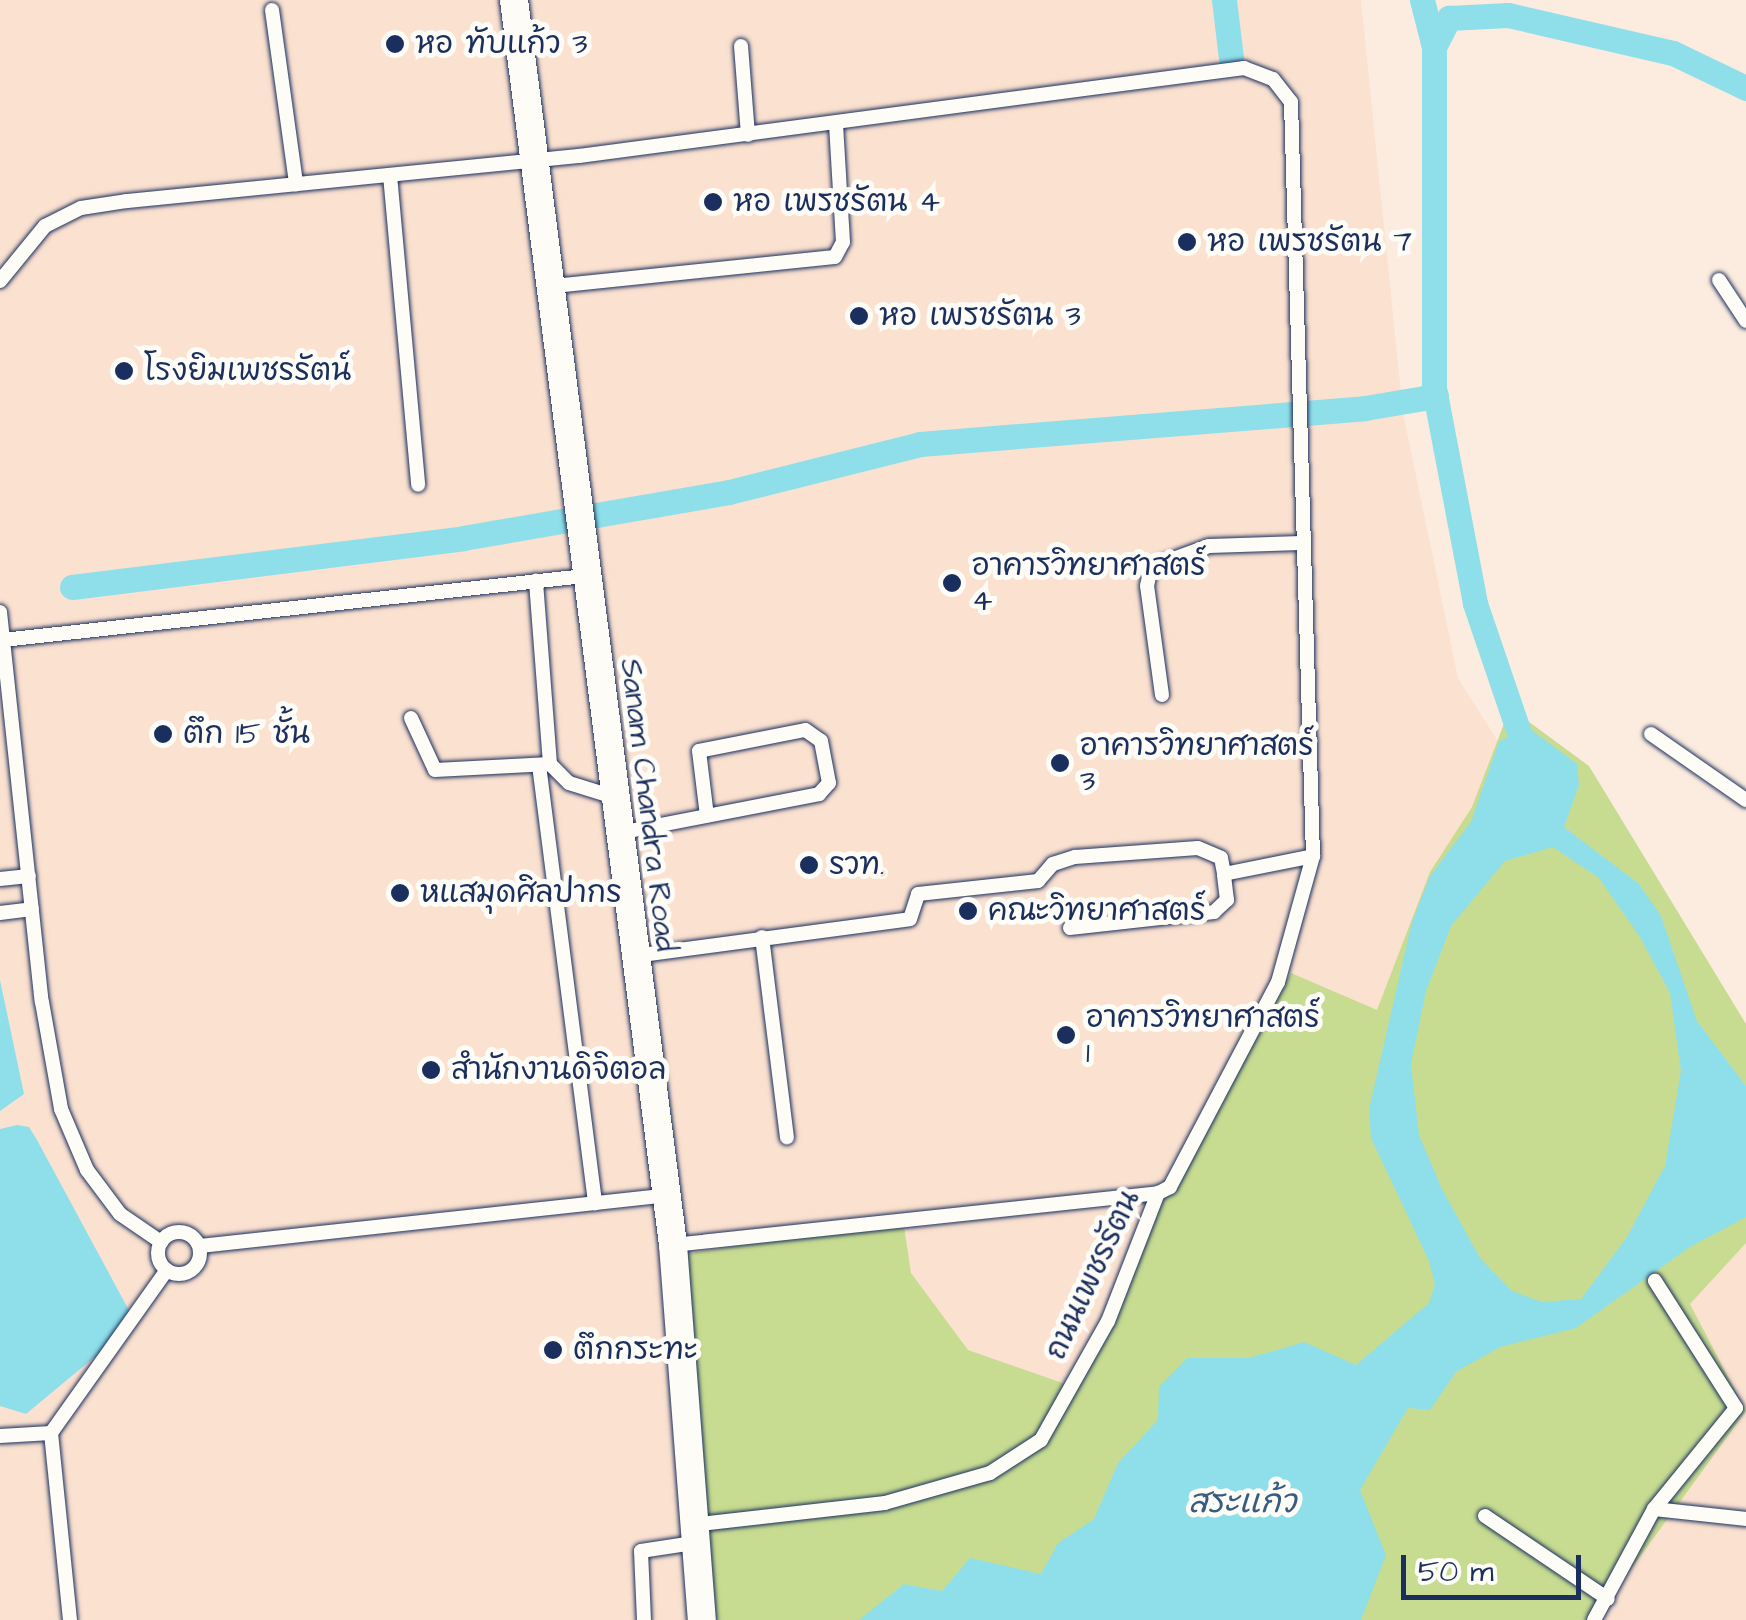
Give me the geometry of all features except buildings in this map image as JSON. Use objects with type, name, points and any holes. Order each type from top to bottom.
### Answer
[{"type":"street","name":"Sanam Chandra Road","points":[[514,0],[554,286],[580,536],[673,1246],[692,1534],[702,1620]]},
{"type":"lane","points":[[272,10],[296,184]]},
{"type":"lane","points":[[741,46],[748,135]]},
{"type":"lane","name":"ถนนเพชรรัตน","points":[[0,280],[45,226],[81,208],[836,125],[1244,68],[1274,78],[1290,102],[1297,436],[1313,856],[1309,889],[1278,982],[1170,1187],[1158,1193],[1108,1321],[1041,1440],[1020,1459],[885,1503],[692,1534],[641,1551],[644,1620]]},
{"type":"lane","points":[[554,286],[835,258],[843,242],[836,125]]},
{"type":"lane","points":[[390,175],[418,486]]},
{"type":"lane","points":[[1719,280],[1746,321]]},
{"type":"lane","points":[[1162,695],[1147,586],[1151,567],[1209,546],[1301,543]]},
{"type":"lane","points":[[3,640],[585,576]]},
{"type":"lane","points":[[536,581],[544,764],[595,1203]]},
{"type":"lane","points":[[0,612],[32,909],[61,1109],[87,1170],[120,1214],[161,1242]]},
{"type":"lane","points":[[412,718],[435,770],[544,764],[569,783],[614,797]]},
{"type":"lane","points":[[618,833],[708,816],[824,791],[829,777],[821,741],[804,730],[699,751],[708,816]]},
{"type":"lane","points":[[1652,734],[1746,800]]},
{"type":"lane","points":[[633,956],[910,918],[918,894],[1038,881],[1053,864],[1075,857],[1198,848],[1221,858],[1228,900],[1214,912],[1070,928]]},
{"type":"lane","points":[[1224,874],[1313,856]]},
{"type":"lane","points":[[0,879],[28,876]]},
{"type":"lane","points":[[0,913],[32,909]]},
{"type":"lane","points":[[762,937],[787,1137]]},
{"type":"lane","points":[[673,1246],[1158,1193]]},
{"type":"lane","points":[[161,1242],[182,1232],[200,1246],[666,1195]]},
{"type":"lane","points":[[161,1242],[158,1256],[167,1270]]},
{"type":"lane","points":[[167,1270],[192,1270],[200,1246]]},
{"type":"lane","points":[[70,1620],[51,1434],[167,1270]]},
{"type":"lane","points":[[1594,1620],[1654,1508],[1736,1408],[1655,1281]]},
{"type":"lane","points":[[0,1436],[51,1434]]},
{"type":"lane","points":[[1654,1508],[1746,1519]]},
{"type":"lane","points":[[1485,1516],[1608,1599]]},
{"type":"shaded area","points":[[0,0],[1361,0],[1403,413],[1458,678],[1729,1108],[1746,1124],[1746,1620],[0,1620]]},
{"type":"green space","points":[[1510,708],[1589,766],[1746,1024],[1746,1243],[1690,1304],[1746,1411],[1594,1620],[702,1620],[685,1254],[903,1220],[911,1273],[968,1350],[1071,1386],[1159,1203],[1291,973],[1377,1010],[1430,872],[1472,807]]},
{"type":"water","name":"สระแก้ว","points":[[1530,729],[1577,764],[1579,785],[1564,827],[1639,884],[1661,916],[1697,1021],[1746,1086],[1746,1217],[1690,1247],[1576,1328],[1500,1347],[1456,1372],[1430,1410],[1408,1408],[1360,1490],[1386,1555],[1361,1620],[859,1620],[904,1584],[942,1591],[970,1558],[1041,1574],[1058,1543],[1094,1519],[1118,1463],[1158,1420],[1159,1387],[1187,1358],[1249,1358],[1304,1342],[1356,1365],[1429,1303],[1435,1284],[1429,1261],[1371,1138],[1369,1109],[1412,922],[1430,876],[1471,822],[1499,741]],"holes":[[[1553,847],[1599,878],[1640,937],[1670,993],[1681,1071],[1665,1166],[1627,1237],[1581,1299],[1542,1302],[1512,1291],[1480,1258],[1442,1189],[1419,1135],[1411,1064],[1426,991],[1451,926],[1505,861]]]},
{"type":"water","points":[[0,980],[24,1094],[0,1111]]},
{"type":"water","points":[[29,1127],[37,1140],[132,1316],[126,1331],[26,1414],[0,1406],[0,1129]]},
{"type":"waterway","points":[[1224,0],[1231,58]]},
{"type":"waterway","points":[[1422,0],[1434,47]]},
{"type":"waterway","points":[[1529,762],[1475,603],[1434,388],[1434,47],[1449,18],[1508,15],[1673,53],[1746,88]]},
{"type":"waterway","points":[[72,587],[463,538],[729,492],[920,444],[1365,408],[1436,396]]},
{"type":"place","name":"หอ ทับแก้ว 3","points":[[395,44]]},
{"type":"place","name":"หอ เพรชรัตน 4","points":[[713,202]]},
{"type":"place","name":"หอ เพรชรัตน 7","points":[[1187,242]]},
{"type":"place","name":"หอ เพรชรัตน 3","points":[[859,316]]},
{"type":"place","name":"โรงยิมเพชรรัตน์","points":[[124,371]]},
{"type":"place","name":"อาคารวิทยาศาสตร์ 4","points":[[952,583]]},
{"type":"place","name":"ตึก 15 ชั้น","points":[[163,734]]},
{"type":"place","name":"อาคารวิทยาศาสตร์ 3","points":[[1060,763]]},
{"type":"place","name":"รวท.","points":[[809,865]]},
{"type":"place","name":"หแสมุดศิลปากร","points":[[400,893]]},
{"type":"place","name":"คณะวิทยาศาสตร์","points":[[968,911]]},
{"type":"place","name":"อาคารวิทยาศาสตร์ 1","points":[[1066,1035]]},
{"type":"place","name":"สำนักงานดิจิตอล","points":[[431,1070]]},
{"type":"place","name":"ตึกกระทะ","points":[[553,1350]]}]
